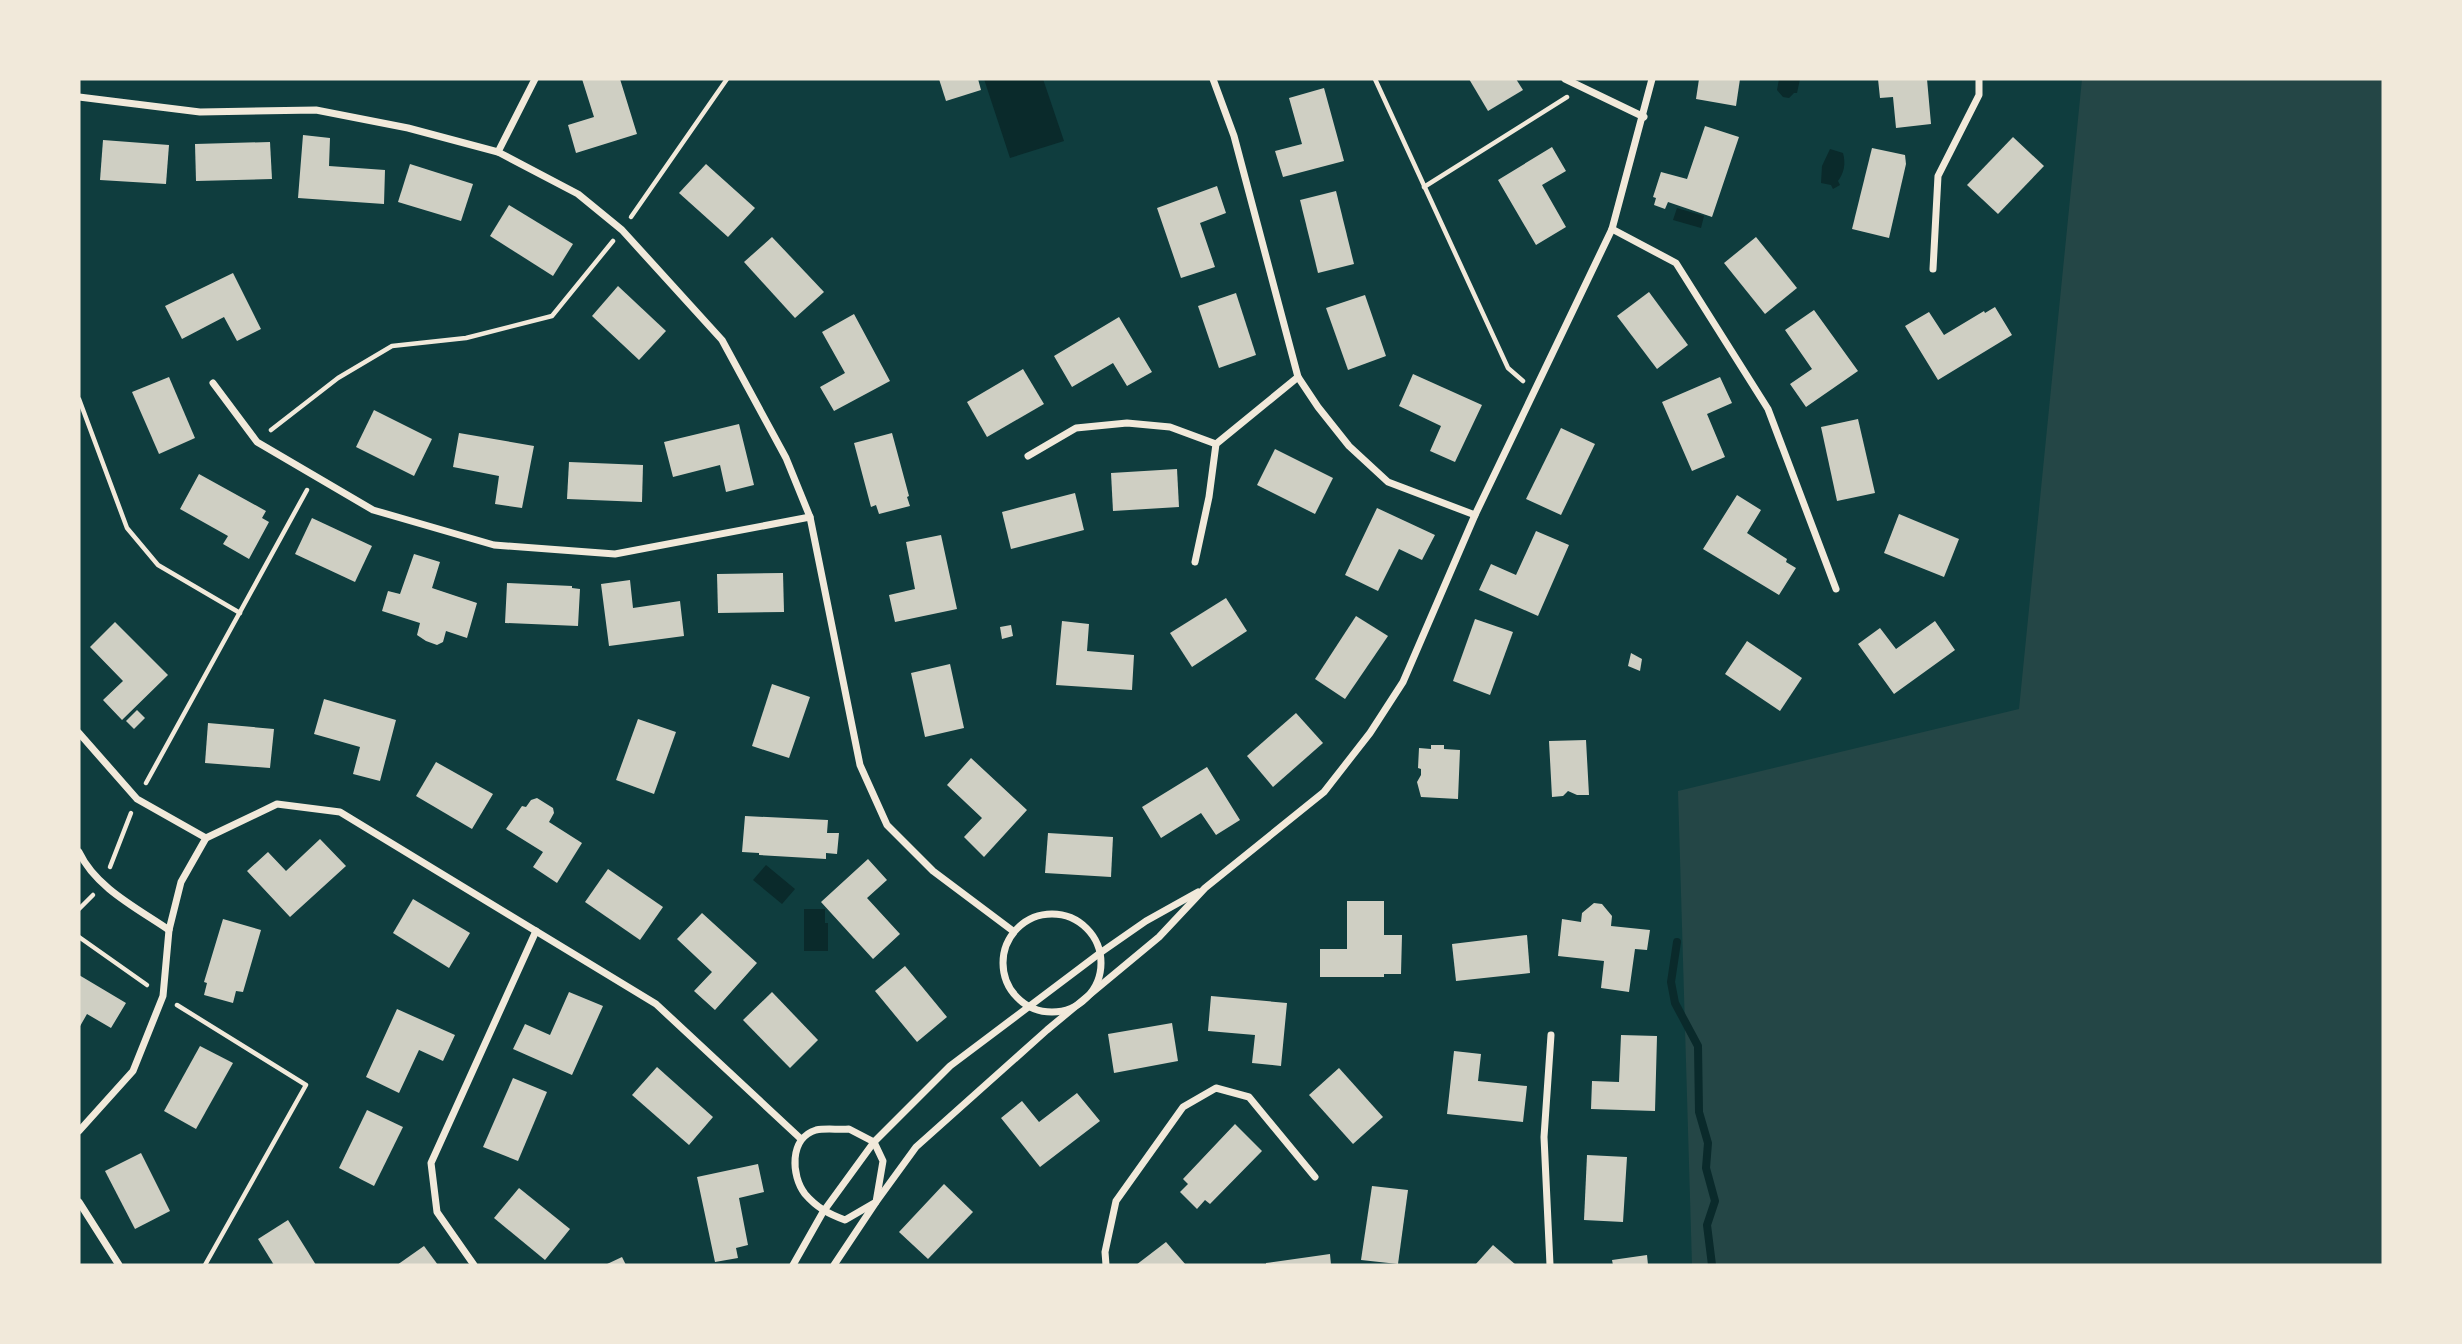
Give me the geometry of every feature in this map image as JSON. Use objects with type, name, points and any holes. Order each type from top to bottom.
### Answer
[{"type":"street","points":[[498,152],[535,79]]},
{"type":"street","points":[[1213,79],[1234,136],[1298,377],[1349,446],[1388,482],[1475,515]]},
{"type":"street","points":[[1565,79],[1644,117]]},
{"type":"street","points":[[834,1265],[916,1147],[1047,1030],[1159,937],[1205,888],[1324,792],[1370,733],[1403,682],[1475,515],[1612,229],[1652,79]]},
{"type":"street","points":[[1933,270],[1938,176],[1979,95],[1979,79]]},
{"type":"street","points":[[79,97],[200,112],[316,110],[408,128],[498,152],[578,194],[622,230],[722,340],[786,458],[810,517],[860,765],[887,825],[933,871],[1013,931]]},
{"type":"street","points":[[1612,229],[1676,263],[1768,409],[1836,589]]},
{"type":"street","points":[[1195,562],[1209,497],[1216,444],[1298,377]]},
{"type":"street","points":[[213,383],[257,442],[373,510],[494,545],[615,554],[810,517]]},
{"type":"street","points":[[1028,456],[1076,428],[1127,423],[1170,427],[1216,444]]},
{"type":"street","points":[[79,733],[137,799],[206,838]]},
{"type":"street","points":[[79,1131],[133,1071],[163,996],[169,930],[181,882],[206,838],[277,804],[340,811],[656,1004],[801,1139]]},
{"type":"street","points":[[79,852],[86,868],[103,884],[169,930]]},
{"type":"street","points":[[793,1265],[823,1212],[874,1142],[950,1066],[1100,953],[1146,921],[1205,888]]},
{"type":"street","points":[[1056,914],[1067,916],[1086,927],[1100,953],[1099,979],[1092,992],[1073,1008],[1049,1013],[1027,1006],[1014,995],[1003,974],[1002,959],[1006,944],[1013,931],[1032,917],[1056,914]]},
{"type":"street","points":[[474,1265],[437,1212],[430,1163],[536,931]]},
{"type":"street","points":[[1550,1265],[1544,1138],[1551,1035]]},
{"type":"street","points":[[1105,1265],[1105,1252],[1116,1201],[1183,1107],[1216,1088],[1249,1097],[1315,1177]]},
{"type":"street","points":[[849,1129],[874,1142],[883,1161],[876,1202],[845,1220],[823,1212],[803,1192],[793,1160],[801,1139],[816,1130],[849,1129]]},
{"type":"street","points":[[79,1202],[120,1265]]},
{"type":"path","points":[[257,442],[338,378],[392,345],[466,338],[552,316],[622,230],[727,79]]},
{"type":"path","points":[[1375,79],[1508,369],[1535,390]]},
{"type":"path","points":[[1424,187],[1583,87]]},
{"type":"path","points":[[79,398],[127,528],[159,565],[240,613]]},
{"type":"path","points":[[79,909],[103,884],[137,799],[315,476]]},
{"type":"path","points":[[79,937],[163,996],[306,1085],[205,1265]]},
{"type":"shaded area","points":[[984,79],[1043,79],[1064,141],[1010,158]]},
{"type":"shaded area","points":[[1779,79],[1800,79],[1797,93],[1789,98],[1783,97],[1777,90]]},
{"type":"shaded area","points":[[2082,79],[2383,79],[2383,1265],[1692,1265],[1678,791],[2019,709]]},
{"type":"shaded area","points":[[1830,149],[1843,153],[1844,161],[1843,172],[1838,181],[1840,185],[1833,189],[1831,185],[1821,183],[1822,166]]},
{"type":"shaded area","points":[[1677,208],[1704,216],[1701,228],[1673,220]]},
{"type":"shaded area","points":[[766,865],[795,889],[782,904],[753,880]]},
{"type":"shaded area","points":[[804,909],[825,909],[828,951],[804,951]]},
{"type":"building","points":[[582,79],[620,79],[637,134],[576,153],[568,125],[594,117]]},
{"type":"building","points":[[939,79],[978,79],[981,90],[946,101]]},
{"type":"building","points":[[1469,79],[1516,79],[1523,90],[1488,111]]},
{"type":"building","points":[[1699,79],[1740,79],[1736,106],[1696,99]]},
{"type":"building","points":[[1878,79],[1927,79],[1931,124],[1896,128],[1893,97],[1880,98]]},
{"type":"building","points":[[1324,88],[1344,161],[1283,177],[1275,151],[1302,144],[1289,98]]},
{"type":"building","points":[[1705,126],[1739,137],[1712,217],[1668,202],[1665,209],[1654,205],[1656,198],[1653,197],[1661,172],[1687,179]]},
{"type":"building","points":[[303,135],[330,138],[329,166],[385,170],[384,204],[298,198]]},
{"type":"building","points":[[2013,137],[2044,166],[1998,214],[1967,185]]},
{"type":"building","points":[[103,140],[169,145],[166,184],[100,180]]},
{"type":"building","points":[[270,142],[272,179],[196,181],[195,144]]},
{"type":"building","points":[[1552,147],[1566,171],[1542,185],[1566,227],[1536,245],[1498,180]]},
{"type":"building","points":[[1872,148],[1905,155],[1906,164],[1889,238],[1852,229]]},
{"type":"building","points":[[410,164],[473,184],[461,221],[398,202]]},
{"type":"building","points":[[706,164],[755,208],[728,237],[679,193]]},
{"type":"building","points":[[1217,186],[1226,213],[1200,223],[1215,267],[1181,278],[1157,208]]},
{"type":"building","points":[[1336,191],[1354,264],[1318,273],[1300,200]]},
{"type":"building","points":[[509,205],[573,244],[553,276],[490,236]]},
{"type":"building","points":[[772,237],[824,292],[795,318],[744,262]]},
{"type":"building","points":[[1756,237],[1797,288],[1765,314],[1724,263]]},
{"type":"building","points":[[233,273],[261,329],[237,341],[224,317],[182,339],[165,306]]},
{"type":"building","points":[[618,286],[666,331],[639,360],[592,316]]},
{"type":"building","points":[[1649,292],[1688,345],[1657,369],[1617,316]]},
{"type":"building","points":[[1236,293],[1256,355],[1219,368],[1198,306]]},
{"type":"building","points":[[1365,295],[1386,356],[1348,370],[1326,308]]},
{"type":"building","points":[[1995,307],[2012,335],[1938,380],[1905,326],[1929,312],[1944,335]]},
{"type":"building","points":[[1814,310],[1858,371],[1806,407],[1790,384],[1812,369],[1785,330]]},
{"type":"building","points":[[854,314],[890,381],[834,411],[820,387],[845,373],[822,332]]},
{"type":"building","points":[[1119,317],[1152,372],[1127,386],[1113,363],[1072,387],[1054,356]]},
{"type":"building","points":[[1023,369],[1044,404],[987,437],[967,402]]},
{"type":"building","points":[[1413,374],[1482,405],[1455,462],[1430,451],[1441,426],[1399,406]]},
{"type":"building","points":[[169,377],[195,438],[159,454],[132,392]]},
{"type":"building","points":[[1720,377],[1732,403],[1707,414],[1725,457],[1692,471],[1662,402]]},
{"type":"building","points":[[374,410],[432,439],[414,476],[356,447]]},
{"type":"building","points":[[1858,419],[1875,493],[1837,501],[1821,427]]},
{"type":"building","points":[[739,424],[754,485],[726,492],[720,465],[673,477],[664,442]]},
{"type":"building","points":[[1561,428],[1595,444],[1561,515],[1526,499]]},
{"type":"building","points":[[459,433],[534,446],[522,508],[495,504],[499,476],[453,467]]},
{"type":"building","points":[[892,433],[910,506],[879,514],[876,505],[871,507],[854,443]]},
{"type":"building","points":[[1275,449],[1333,478],[1315,514],[1257,485]]},
{"type":"building","points":[[569,462],[643,465],[642,502],[567,499]]},
{"type":"building","points":[[1177,469],[1179,507],[1113,511],[1111,473]]},
{"type":"building","points":[[199,474],[266,511],[262,518],[269,522],[249,559],[223,544],[228,536],[180,509]]},
{"type":"building","points":[[1075,493],[1084,530],[1011,549],[1002,512]]},
{"type":"building","points":[[1737,495],[1761,510],[1747,533],[1796,568],[1779,595],[1703,549]]},
{"type":"building","points":[[1377,508],[1435,535],[1422,560],[1399,549],[1378,591],[1345,575]]},
{"type":"building","points":[[1899,514],[1959,539],[1944,577],[1884,553]]},
{"type":"building","points":[[312,518],[372,546],[355,582],[295,554]]},
{"type":"building","points":[[1536,531],[1569,545],[1538,616],[1479,590],[1491,564],[1516,575]]},
{"type":"building","points":[[941,535],[957,609],[895,622],[889,595],[915,589],[906,542]]},
{"type":"building","points":[[414,554],[440,562],[432,588],[477,603],[467,638],[446,631],[443,642],[437,645],[417,635],[420,623],[382,611],[388,591],[400,594]]},
{"type":"building","points":[[783,573],[784,612],[718,613],[717,574]]},
{"type":"building","points":[[630,580],[633,608],[680,601],[684,636],[609,646],[601,584]]},
{"type":"building","points":[[507,583],[572,586],[580,589],[578,626],[505,623]]},
{"type":"building","points":[[1226,598],[1247,631],[1192,667],[1170,633]]},
{"type":"building","points":[[1356,616],[1388,636],[1345,699],[1315,679]]},
{"type":"building","points":[[1475,619],[1513,632],[1490,695],[1453,681]]},
{"type":"building","points":[[1062,621],[1089,624],[1087,651],[1134,655],[1132,690],[1056,685]]},
{"type":"building","points":[[1935,621],[1955,650],[1894,694],[1858,644],[1880,628],[1896,649]]},
{"type":"building","points":[[115,622],[168,675],[122,720],[103,700],[123,681],[90,647]]},
{"type":"building","points":[[1011,625],[1013,636],[1002,639],[1000,627]]},
{"type":"building","points":[[1747,641],[1802,678],[1780,711],[1725,674]]},
{"type":"building","points":[[1631,653],[1642,659],[1640,671],[1628,666]]},
{"type":"building","points":[[950,664],[964,728],[925,737],[911,673]]},
{"type":"building","points":[[772,684],[810,697],[789,758],[752,746]]},
{"type":"building","points":[[324,699],[396,720],[380,781],[353,774],[360,747],[314,734]]},
{"type":"building","points":[[137,710],[145,718],[134,729],[126,721]]},
{"type":"building","points":[[1296,713],[1323,743],[1273,787],[1247,756]]},
{"type":"building","points":[[638,719],[676,732],[654,794],[616,780]]},
{"type":"building","points":[[208,723],[274,729],[270,768],[205,763]]},
{"type":"building","points":[[1586,740],[1589,795],[1577,795],[1568,791],[1563,796],[1552,797],[1549,741]]},
{"type":"building","points":[[1431,745],[1444,745],[1444,749],[1460,750],[1458,799],[1421,797],[1417,782],[1421,775],[1421,769],[1418,768],[1419,748],[1431,749]]},
{"type":"building","points":[[971,758],[1027,810],[984,857],[964,837],[982,818],[947,785]]},
{"type":"building","points":[[436,762],[493,794],[472,829],[416,796]]},
{"type":"building","points":[[1207,767],[1240,820],[1216,835],[1201,813],[1161,838],[1142,807]]},
{"type":"building","points":[[537,798],[553,808],[554,813],[549,822],[582,843],[557,883],[533,867],[543,852],[506,829],[522,806],[526,807],[531,800]]},
{"type":"building","points":[[745,816],[828,820],[827,833],[839,833],[837,854],[826,853],[826,859],[742,852]]},
{"type":"building","points":[[1048,833],[1113,837],[1111,877],[1045,873]]},
{"type":"building","points":[[320,839],[346,866],[290,917],[247,871],[268,852],[286,871]]},
{"type":"building","points":[[868,859],[887,880],[867,898],[900,934],[873,959],[821,902]]},
{"type":"building","points":[[608,869],[663,907],[640,940],[585,902]]},
{"type":"building","points":[[413,899],[470,933],[449,968],[393,933]]},
{"type":"building","points":[[1347,901],[1384,901],[1384,935],[1402,935],[1401,974],[1384,974],[1384,977],[1320,977],[1320,949],[1347,949]]},
{"type":"building","points":[[1594,903],[1602,904],[1612,916],[1611,926],[1650,930],[1647,950],[1635,949],[1629,992],[1601,988],[1604,961],[1558,956],[1562,919],[1581,922],[1582,913]]},
{"type":"building","points":[[702,913],[757,963],[715,1010],[694,991],[712,972],[677,939]]},
{"type":"building","points":[[223,919],[261,930],[243,992],[236,991],[233,1003],[204,995],[207,983],[204,982]]},
{"type":"building","points":[[1527,935],[1530,973],[1456,981],[1452,944]]},
{"type":"building","points":[[905,966],[947,1017],[917,1042],[875,991]]},
{"type":"building","points":[[79,975],[126,1003],[111,1028],[87,1014],[79,1028]]},
{"type":"building","points":[[569,992],[603,1006],[572,1075],[513,1049],[525,1024],[550,1035]]},
{"type":"building","points":[[772,992],[818,1040],[790,1068],[743,1020]]},
{"type":"building","points":[[1211,996],[1287,1003],[1281,1066],[1252,1063],[1255,1035],[1208,1031]]},
{"type":"building","points":[[397,1009],[455,1035],[443,1061],[419,1050],[399,1093],[366,1077]]},
{"type":"building","points":[[1172,1023],[1178,1061],[1114,1073],[1108,1034]]},
{"type":"building","points":[[1621,1035],[1657,1036],[1655,1111],[1591,1109],[1592,1081],[1619,1082]]},
{"type":"building","points":[[200,1046],[233,1063],[196,1129],[164,1111]]},
{"type":"building","points":[[1454,1051],[1481,1054],[1478,1081],[1527,1086],[1523,1122],[1447,1114]]},
{"type":"building","points":[[657,1067],[713,1117],[689,1145],[632,1095]]},
{"type":"building","points":[[1339,1068],[1383,1117],[1353,1144],[1309,1095]]},
{"type":"building","points":[[513,1078],[547,1092],[518,1161],[483,1147]]},
{"type":"building","points":[[1077,1093],[1100,1121],[1040,1167],[1001,1118],[1022,1101],[1039,1122]]},
{"type":"building","points":[[367,1110],[403,1127],[374,1186],[339,1168]]},
{"type":"building","points":[[1235,1124],[1262,1151],[1210,1204],[1205,1200],[1197,1209],[1180,1192],[1188,1184],[1183,1179]]},
{"type":"building","points":[[141,1153],[170,1211],[135,1229],[105,1171]]},
{"type":"building","points":[[1587,1155],[1627,1157],[1623,1222],[1584,1220]]},
{"type":"building","points":[[758,1164],[764,1192],[739,1198],[748,1245],[736,1248],[738,1258],[715,1262],[697,1177]]},
{"type":"building","points":[[944,1184],[973,1212],[928,1259],[899,1232]]},
{"type":"building","points":[[1372,1186],[1408,1190],[1398,1264],[1361,1260]]},
{"type":"building","points":[[519,1188],[570,1229],[545,1260],[494,1218]]},
{"type":"building","points":[[288,1220],[316,1265],[274,1265],[258,1239]]},
{"type":"building","points":[[1166,1242],[1186,1265],[1136,1265]]},
{"type":"building","points":[[1493,1245],[1516,1265],[1475,1265]]},
{"type":"building","points":[[424,1246],[438,1265],[397,1265]]},
{"type":"building","points":[[1330,1254],[1331,1265],[1266,1265],[1266,1263]]},
{"type":"building","points":[[1647,1255],[1648,1265],[1613,1265],[1612,1260]]},
{"type":"building","points":[[622,1257],[626,1265],[605,1265]]},
{"type":"waterway","points":[[1677,942],[1671,982],[1675,1003],[1698,1046],[1699,1112],[1708,1143],[1706,1168],[1715,1201],[1707,1225],[1712,1265]]}]
